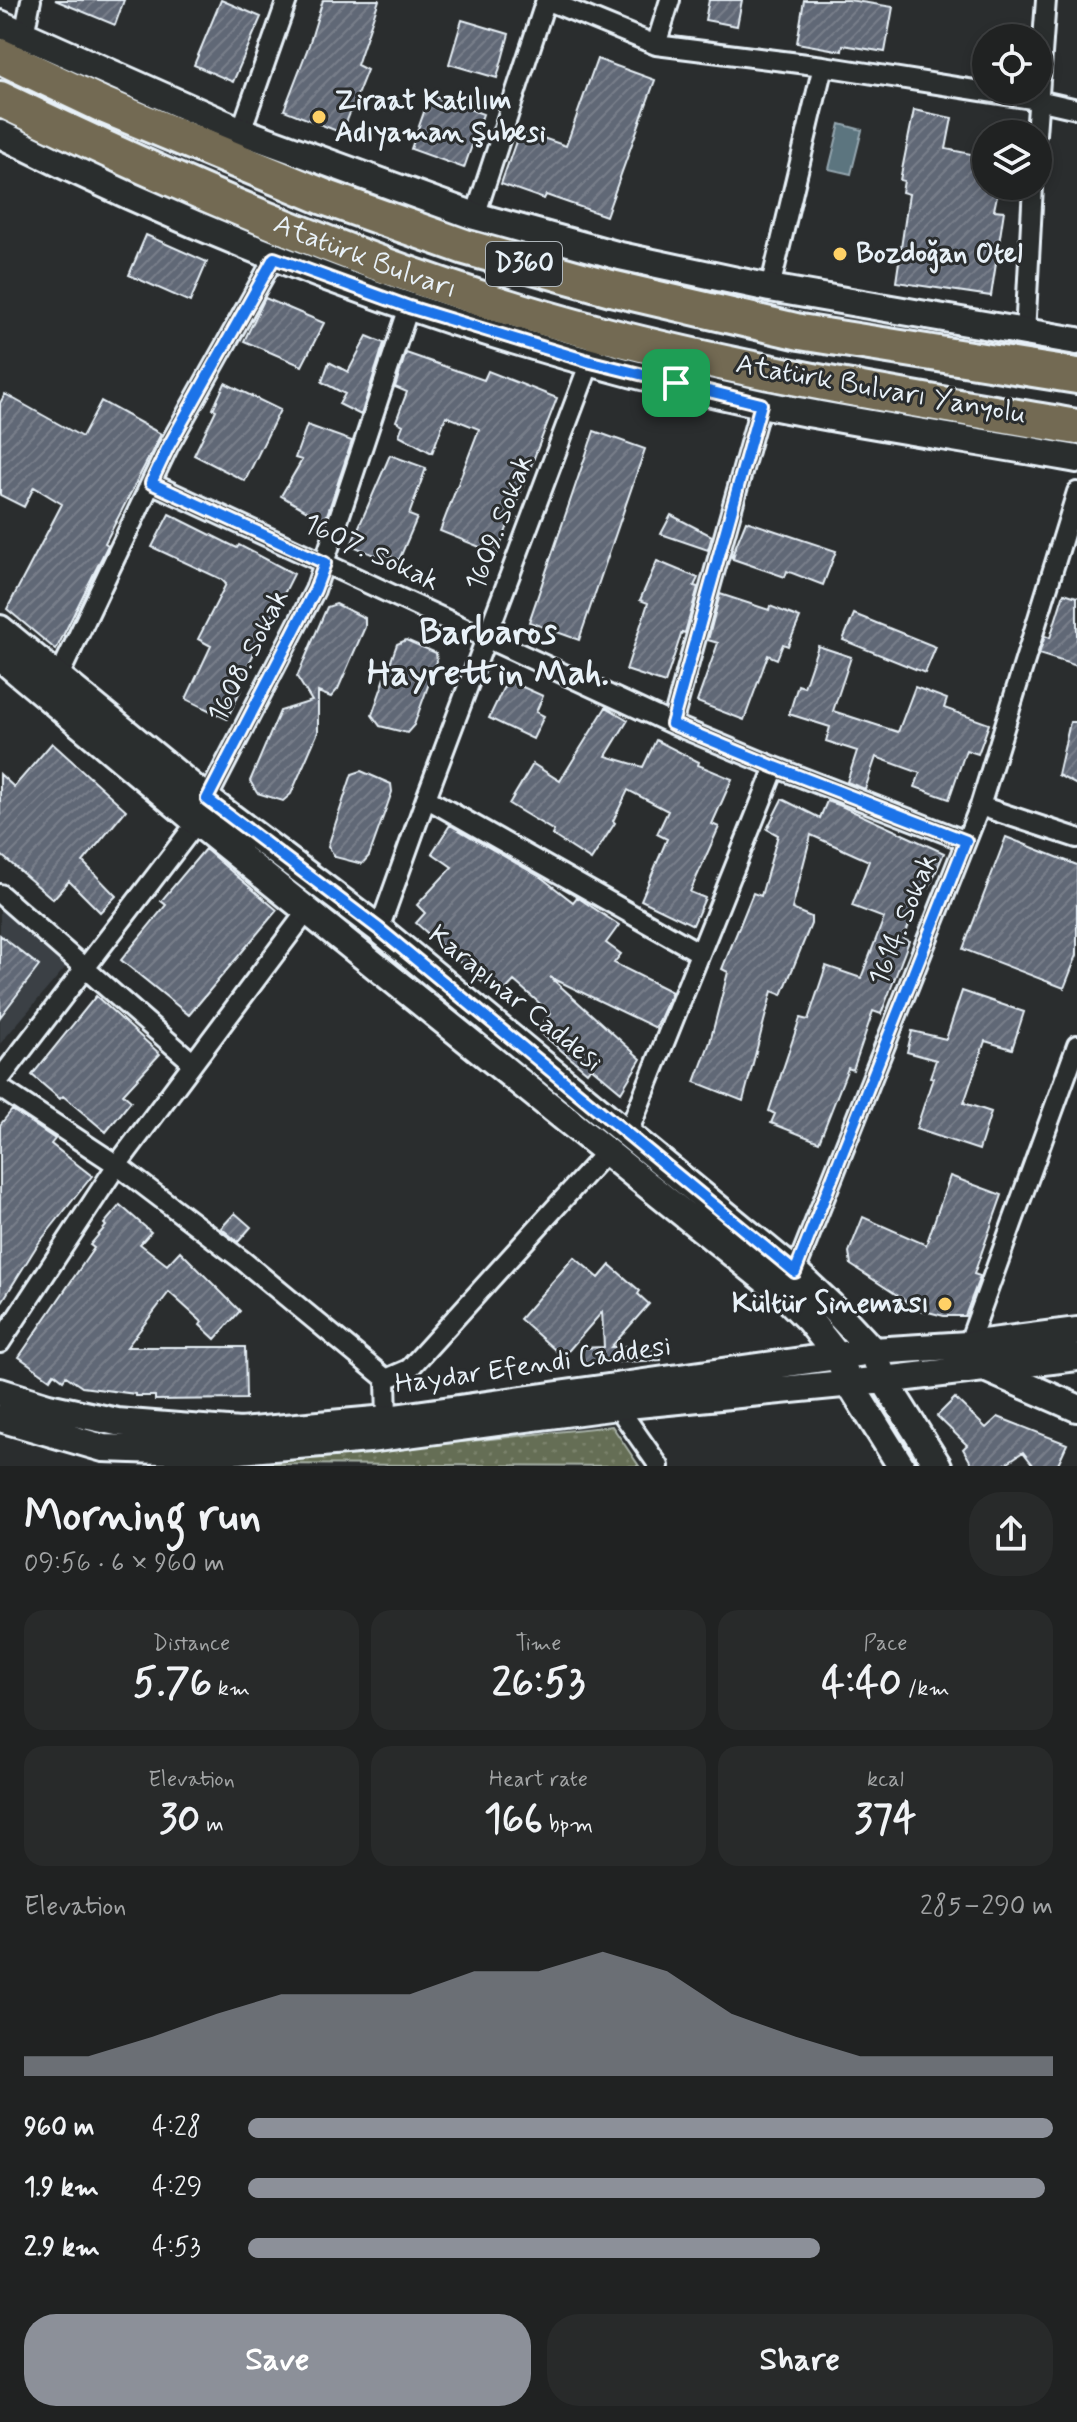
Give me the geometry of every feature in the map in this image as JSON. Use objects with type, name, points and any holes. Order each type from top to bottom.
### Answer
[{"type":"highway","name":"Atatürk Bulvarı","points":[[8,38],[103,105],[309,191],[465,247],[611,288],[800,332],[1077,376]]},
{"type":"highway","name":"Atatürk Bulvarı","points":[[0,99],[88,142],[310,236],[451,288],[596,348],[1077,427]]},
{"type":"main road","points":[[8,38],[241,131],[475,216],[620,256],[770,288],[1077,341]]},
{"type":"main road","name":"Atatürk Bulvarı Yanyolu","points":[[0,134],[82,175],[274,258],[409,307],[596,348],[761,404],[1077,459]]},
{"type":"main road","name":"Karapınar Caddesi","points":[[0,629],[59,676],[307,911],[783,1294],[809,1320],[838,1357],[850,1384],[901,1466]]},
{"type":"main road","name":"Karapınar Caddesi","points":[[0,657],[202,810],[379,929],[795,1272],[873,1351],[884,1380],[938,1466]]},
{"type":"main road","name":"Haydar Efendi Caddesi","points":[[0,1392],[48,1407],[117,1422],[240,1432],[387,1419],[873,1351],[968,1345],[1077,1331]]},
{"type":"main road","name":"Haydar Efendi Caddesi","points":[[0,1418],[98,1457],[222,1459],[617,1406],[850,1384],[1077,1357]]},
{"type":"main road","points":[[984,1368],[1077,1408]]},
{"type":"street","points":[[8,38],[31,0]]},
{"type":"street","points":[[241,131],[287,0]]},
{"type":"street","points":[[475,216],[546,0],[656,45],[823,66],[972,90]]},
{"type":"street","points":[[656,45],[670,0]]},
{"type":"street","points":[[1044,24],[1046,0]]},
{"type":"street","points":[[770,288],[823,66]]},
{"type":"street","points":[[1052,103],[1077,109]]},
{"type":"street","points":[[1025,334],[1032,200]]},
{"type":"street","points":[[59,676],[168,447],[274,258]]},
{"type":"street","name":"1608. Sokak","points":[[0,1079],[202,810],[315,590],[409,307]]},
{"type":"street","name":"1609. Sokak","points":[[379,929],[596,348]]},
{"type":"street","points":[[672,724],[761,404]]},
{"type":"street","name":"1607. Sokak","points":[[151,483],[672,724],[966,841]]},
{"type":"street","name":"1614. Sokak","points":[[795,1272],[980,806],[1077,492]]},
{"type":"street","points":[[628,1133],[775,767]]},
{"type":"street","points":[[426,798],[700,953]]},
{"type":"street","points":[[980,806],[1077,838]]},
{"type":"street","points":[[0,894],[192,1062]]},
{"type":"street","points":[[0,1343],[117,1165],[307,911]]},
{"type":"street","points":[[968,1345],[1077,1045]]},
{"type":"street","points":[[0,1088],[117,1165],[242,1260],[386,1379],[387,1419]]},
{"type":"street","points":[[386,1379],[409,1369],[606,1152]]},
{"type":"street","points":[[617,1406],[659,1466]]},
{"type":"shaded area","points":[[0,906],[71,961],[0,1044]]},
{"type":"green space","points":[[612,1426],[639,1466],[254,1464]]},
{"type":"water","points":[[840,124],[862,130],[851,174],[829,169]]},
{"type":"building","points":[[55,0],[124,0],[115,25]]},
{"type":"building","points":[[221,0],[261,17],[233,82],[194,65]]},
{"type":"building","points":[[323,0],[379,0],[357,65],[367,70],[342,133],[284,110]]},
{"type":"building","points":[[709,0],[742,0],[737,26],[705,20]]},
{"type":"building","points":[[804,0],[849,0],[893,7],[885,52],[843,45],[842,51],[797,43]]},
{"type":"building","points":[[462,20],[509,34],[497,78],[449,64]]},
{"type":"building","points":[[597,59],[655,80],[606,216],[546,195],[544,199],[501,184],[520,130],[566,146]]},
{"type":"building","points":[[430,95],[483,114],[464,168],[411,149]]},
{"type":"building","points":[[914,110],[952,118],[946,149],[972,154],[972,200],[996,200],[994,210],[1004,211],[991,296],[896,282],[909,194],[902,192],[904,181],[900,180]]},
{"type":"building","points":[[146,235],[207,262],[190,302],[129,275]]},
{"type":"building","points":[[265,298],[324,323],[302,366],[244,341]]},
{"type":"building","points":[[367,336],[384,343],[361,415],[339,404],[345,394],[322,382],[329,362],[348,372]]},
{"type":"building","points":[[406,353],[484,380],[488,371],[557,398],[497,554],[440,531],[479,429],[446,416],[432,453],[399,435],[403,425],[396,421],[407,392],[395,387]]},
{"type":"building","points":[[225,383],[280,410],[245,481],[194,455],[216,410],[213,409]]},
{"type":"building","points":[[5,394],[82,437],[101,401],[161,434],[105,543],[108,545],[56,650],[7,609],[62,504],[34,487],[24,507],[0,495],[0,403]]},
{"type":"building","points":[[307,425],[352,441],[325,521],[281,496],[302,460],[295,458]]},
{"type":"building","points":[[594,431],[645,449],[579,640],[529,622]]},
{"type":"building","points":[[390,455],[426,468],[409,515],[417,518],[399,560],[378,551],[376,556],[351,545]]},
{"type":"building","points":[[169,514],[294,574],[239,683],[243,685],[227,719],[186,699],[211,646],[198,639],[226,584],[152,547]]},
{"type":"building","points":[[671,515],[712,536],[708,550],[661,534]]},
{"type":"building","points":[[746,521],[836,551],[823,585],[787,571],[785,577],[733,559],[734,555],[731,558]]},
{"type":"building","points":[[657,561],[698,578],[685,633],[682,632],[665,683],[626,670],[648,603],[640,600]]},
{"type":"building","points":[[1064,593],[1077,597],[1077,666],[1039,654],[1045,636],[1050,638]]},
{"type":"building","points":[[720,594],[769,610],[770,606],[800,618],[788,646],[783,644],[777,659],[768,655],[744,720],[697,702],[718,643],[708,640]]},
{"type":"building","points":[[336,604],[365,618],[365,627],[338,689],[331,697],[318,692],[318,732],[291,794],[283,801],[257,793],[250,781],[280,711],[312,701],[297,677],[327,607]]},
{"type":"building","points":[[854,614],[936,647],[925,673],[843,640]]},
{"type":"building","points":[[406,640],[436,653],[437,661],[414,725],[407,733],[380,726],[372,715],[397,644]]},
{"type":"building","points":[[818,646],[851,657],[833,711],[898,732],[915,687],[947,699],[944,708],[989,724],[978,754],[966,750],[949,799],[915,787],[920,773],[876,757],[865,789],[847,782],[857,751],[826,741],[830,727],[789,714],[798,685],[804,687]]},
{"type":"building","points":[[507,680],[543,696],[536,712],[544,716],[533,739],[489,718]]},
{"type":"building","points":[[606,707],[628,720],[606,756],[643,767],[656,740],[699,762],[698,765],[732,779],[712,824],[719,827],[690,892],[705,898],[693,925],[641,900],[667,839],[657,834],[668,811],[628,790],[613,821],[615,823],[591,860],[552,835],[554,831],[509,804],[533,764],[560,781]]},
{"type":"building","points":[[1070,722],[1077,722],[1077,785],[1058,775]]},
{"type":"building","points":[[52,743],[126,810],[83,862],[116,896],[100,912],[69,881],[53,899],[0,854],[0,774],[14,787]]},
{"type":"building","points":[[361,771],[391,784],[392,792],[369,856],[362,864],[335,857],[328,846],[352,774]]},
{"type":"building","points":[[782,799],[820,818],[827,801],[839,805],[944,853],[929,888],[924,886],[904,938],[909,941],[881,1014],[873,1011],[853,1070],[848,1068],[819,1142],[771,1123],[775,1114],[769,1111],[800,1018],[808,1020],[826,966],[861,978],[884,918],[852,906],[869,861],[811,835],[792,909],[811,917],[811,924],[782,995],[772,991],[743,1101],[695,1082],[710,1042],[728,972],[722,969],[753,893],[761,896],[778,835],[767,829]]},
{"type":"building","points":[[450,825],[542,878],[573,902],[577,897],[619,925],[606,943],[621,954],[614,963],[672,992],[656,1028],[550,977],[641,1059],[621,1092],[591,1067],[587,1072],[537,1030],[551,1013],[514,981],[499,997],[416,923],[425,913],[417,905],[452,867],[432,853]]},
{"type":"building","points":[[1006,837],[1077,865],[1077,955],[1064,988],[963,949]]},
{"type":"building","points":[[205,849],[277,910],[189,1015],[121,960],[166,905],[161,901]]},
{"type":"building","points":[[0,935],[39,966],[0,1017]]},
{"type":"building","points":[[962,991],[1024,1012],[1012,1049],[985,1041],[964,1103],[991,1112],[979,1150],[916,1129],[936,1060],[907,1052],[912,1031],[946,1039]]},
{"type":"building","points":[[96,996],[160,1054],[123,1094],[131,1101],[106,1132],[32,1075]]},
{"type":"building","points":[[12,1110],[55,1139],[51,1144],[92,1176],[38,1244],[0,1305],[0,1125]]},
{"type":"building","points":[[950,1176],[1002,1195],[974,1274],[980,1276],[965,1316],[944,1316],[920,1310],[851,1265],[849,1252],[863,1217],[926,1245]]},
{"type":"building","points":[[120,1205],[151,1232],[140,1244],[167,1265],[180,1251],[240,1311],[215,1339],[200,1325],[202,1322],[169,1292],[127,1347],[245,1347],[246,1399],[155,1400],[155,1396],[135,1396],[82,1387],[66,1376],[63,1380],[54,1373],[50,1379],[19,1357],[94,1248],[90,1245]]},
{"type":"building","points":[[235,1213],[251,1227],[238,1242],[221,1228]]},
{"type":"building","points":[[574,1257],[599,1278],[610,1265],[640,1291],[638,1294],[649,1304],[611,1347],[660,1344],[661,1360],[582,1364],[581,1348],[604,1347],[602,1312],[563,1357],[520,1319]]},
{"type":"building","points":[[955,1398],[986,1428],[998,1417],[1067,1444],[1057,1466],[1034,1466],[1023,1452],[1002,1466],[973,1466],[963,1449],[967,1445],[937,1416]]},
{"type":"place","name":"Ziraat Katılım Adıyaman Şubesi","points":[[319,117]]},
{"type":"place","name":"Bozdoğan Otel","points":[[840,254]]},
{"type":"place","name":"Kültür Sineması","points":[[945,1304]]},
{"type":"district","name":"Barbaros Hayrettin Mah.","points":[[488,654]]},
{"type":"route","points":[[274,258],[409,307],[591,362],[676,383],[761,404],[672,724],[966,841],[795,1272],[379,929],[207,799],[315,590],[325,563],[151,483],[274,258]]}]
